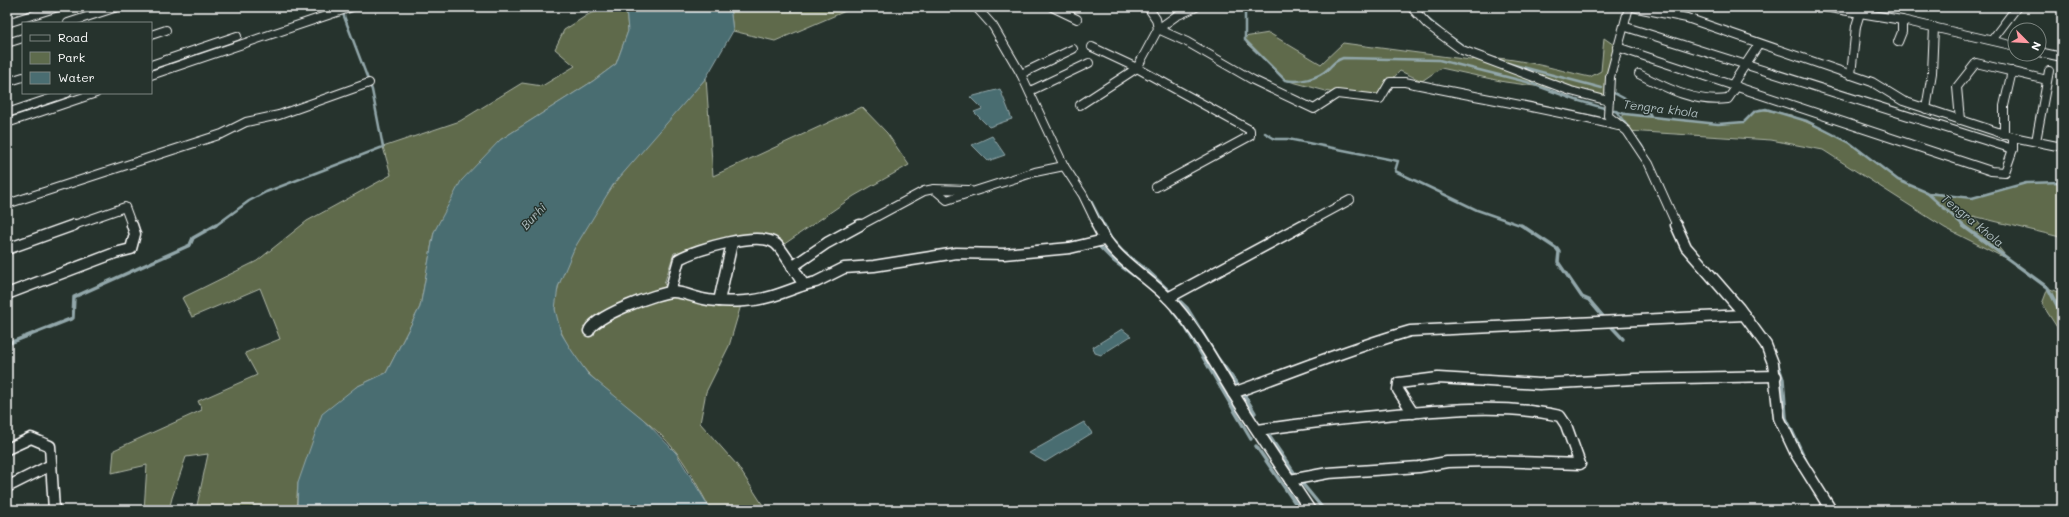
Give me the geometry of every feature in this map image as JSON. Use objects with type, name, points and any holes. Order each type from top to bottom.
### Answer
[{"type":"street","points":[[7,23],[58,7]]},
{"type":"street","points":[[71,22],[117,7]]},
{"type":"street","points":[[152,75],[280,30],[352,7]]},
{"type":"street","points":[[976,7],[993,26],[1030,90],[1064,166],[1083,195],[1104,240],[1132,269],[1172,296],[1207,348],[1233,393],[1310,510]]},
{"type":"street","points":[[1052,7],[1077,19]]},
{"type":"street","points":[[1148,7],[1156,19],[1158,29]]},
{"type":"street","points":[[1080,106],[1137,68],[1142,56],[1158,29],[1176,16],[1196,7]]},
{"type":"street","points":[[1411,7],[1428,25],[1462,50],[1571,91],[1609,101]]},
{"type":"street","points":[[1831,510],[1796,454],[1778,418],[1776,376],[1766,345],[1744,315],[1686,247],[1649,164],[1626,131],[1607,114],[1609,101],[1608,97],[1617,47],[1626,27],[1630,7],[1687,18],[1759,44],[1851,74],[1872,82],[1902,101],[2004,135],[2062,146]]},
{"type":"street","points":[[1824,7],[1863,11],[2007,44]]},
{"type":"street","points":[[1992,40],[2017,7]]},
{"type":"street","points":[[1851,74],[1856,26],[1863,11]]},
{"type":"street","points":[[1898,42],[1902,32],[1902,20]]},
{"type":"street","points":[[1626,27],[1745,66],[2014,149]]},
{"type":"street","points":[[1926,109],[1932,73],[1934,27]]},
{"type":"street","points":[[1158,29],[1187,42],[1254,80],[1314,109],[1337,94],[1380,100],[1390,82],[1405,82],[1579,116],[1619,126]]},
{"type":"street","points":[[152,35],[166,30]]},
{"type":"street","points":[[152,65],[237,36]]},
{"type":"street","points":[[7,43],[22,38]]},
{"type":"street","points":[[1639,74],[1671,90],[1709,101],[1728,99],[1745,66],[1759,44]]},
{"type":"street","points":[[1092,47],[1137,68],[1245,127],[1251,134],[1250,136],[1156,187]]},
{"type":"street","points":[[1617,47],[1991,171],[2005,172],[2014,149],[2013,137]]},
{"type":"street","points":[[1021,74],[1073,50]]},
{"type":"street","points":[[2047,54],[2062,58]]},
{"type":"street","points":[[1960,120],[1957,87],[1973,64],[1980,62],[2047,80]]},
{"type":"street","points":[[1030,90],[1089,64]]},
{"type":"street","points":[[2036,141],[2049,70]]},
{"type":"street","points":[[2004,135],[2004,106],[2012,71]]},
{"type":"street","points":[[7,82],[22,77]]},
{"type":"street","points":[[7,204],[141,159],[222,134],[246,122],[279,115],[369,83]]},
{"type":"street","points":[[7,113],[64,94]]},
{"type":"street","points":[[7,123],[93,94]]},
{"type":"street","points":[[792,267],[827,243],[924,191],[934,189],[947,200],[974,190],[1035,172],[1064,166]]},
{"type":"street","points":[[1172,296],[1350,200]]},
{"type":"street","points":[[7,249],[125,207],[135,234],[131,249],[115,253],[7,294]]},
{"type":"street","points":[[589,332],[590,327],[596,321],[619,310],[670,292],[684,293],[697,298],[719,301],[751,302],[775,297],[804,285],[816,282],[844,268],[882,265],[956,253],[1004,254],[1070,248],[1104,240]]},
{"type":"street","points":[[670,292],[679,259],[697,250],[751,241],[772,242],[776,244],[804,285]]},
{"type":"street","points":[[719,301],[732,243]]},
{"type":"street","points":[[1233,393],[1329,359],[1364,344],[1410,331],[1744,315]]},
{"type":"street","points":[[1413,413],[1398,390],[1399,383],[1405,380],[1438,378],[1539,384],[1635,379],[1776,376]]},
{"type":"street","points":[[1258,430],[1449,409],[1548,413],[1560,416],[1566,425],[1580,464],[1490,461],[1447,462],[1419,468],[1328,473],[1290,480]]},
{"type":"street","points":[[7,449],[31,438],[50,446],[54,510]]},
{"type":"street","points":[[7,488],[51,465]]},
{"type":"green space","points":[[613,7],[626,7],[628,31],[616,64],[593,81],[500,140],[434,232],[420,307],[386,373],[356,387],[298,483],[296,510],[262,510],[255,506],[245,510],[196,510],[208,454],[186,457],[169,510],[144,510],[147,465],[112,473],[114,450],[202,410],[198,401],[257,375],[245,353],[280,339],[260,288],[192,317],[182,298],[257,261],[307,221],[391,175],[383,147],[460,121],[522,83],[542,86],[575,66],[555,49],[564,30],[589,14]]},
{"type":"green space","points":[[730,7],[855,7],[775,41],[733,31]]},
{"type":"green space","points":[[1269,33],[1321,64],[1343,43],[1471,60],[1497,58],[1513,60],[1590,77],[1601,71],[1604,38],[1617,47],[1609,101],[1571,91],[1505,82],[1441,68],[1422,81],[1400,71],[1376,96],[1337,94],[1285,80],[1271,65],[1247,44],[1244,37]]},
{"type":"green space","points":[[706,78],[713,176],[862,107],[887,133],[909,165],[854,196],[783,245],[767,238],[674,253],[664,284],[693,300],[741,305],[729,346],[706,392],[700,423],[737,465],[766,510],[711,510],[677,453],[657,431],[611,394],[589,374],[578,361],[562,334],[556,316],[555,302],[561,280],[567,264],[594,213],[647,143]]},
{"type":"green space","points":[[1760,109],[1791,115],[1850,143],[1898,180],[1926,192],[1972,198],[2026,183],[2062,182],[2062,235],[2060,237],[1973,216],[2009,260],[1945,228],[1823,150],[1771,140],[1627,131],[1619,126],[1619,119],[1625,114],[1718,124],[1744,122],[1750,115]]},
{"type":"green space","points":[[2048,288],[2062,294],[2062,335],[2042,304]]},
{"type":"water","name":"Burhi","points":[[626,7],[730,7],[733,31],[706,78],[613,185],[574,249],[558,287],[555,309],[561,333],[588,374],[643,419],[676,453],[711,510],[297,510],[298,483],[322,414],[356,387],[386,373],[420,307],[434,232],[461,181],[500,140],[593,81],[616,64],[628,31]]},
{"type":"water","points":[[1000,89],[1012,119],[989,127],[974,112],[982,109],[970,97]]},
{"type":"water","points":[[992,136],[1005,155],[988,161],[972,145]]},
{"type":"water","points":[[1122,329],[1131,336],[1101,355],[1095,353],[1093,347]]},
{"type":"water","points":[[1084,422],[1092,433],[1045,462],[1029,453]]},
{"type":"waterway","name":"Tengra khola","points":[[1245,7],[1245,40],[1285,80],[1296,81],[1313,78],[1343,58],[1439,60],[1527,82],[1576,100],[1616,112]]},
{"type":"waterway","points":[[215,226],[249,201],[266,192],[383,147],[372,90],[342,11]]},
{"type":"waterway","points":[[1423,15],[1440,29]]},
{"type":"waterway","points":[[1451,37],[1468,49]]},
{"type":"waterway","points":[[1507,63],[1602,88]]},
{"type":"waterway","points":[[1612,92],[1648,111],[1651,116]]},
{"type":"waterway","name":"Tengra khola","points":[[1616,112],[1625,114],[1718,124],[1744,122],[1755,111],[1766,109],[1807,121],[1850,143],[1898,180],[1927,193]]},
{"type":"waterway","points":[[1616,112],[1642,146],[1663,186]]},
{"type":"waterway","points":[[1265,133],[1275,139],[1288,139],[1398,161],[1395,171],[1477,210],[1522,226]]},
{"type":"waterway","points":[[1927,193],[1972,198],[2026,183],[2062,182]]},
{"type":"waterway","name":"Tengra khola","points":[[1927,193],[1964,226]]},
{"type":"waterway","points":[[1090,199],[1104,226]]},
{"type":"waterway","points":[[7,344],[73,318],[74,297],[190,245],[193,238],[216,225]]},
{"type":"waterway","points":[[1104,225],[1111,239],[1123,252],[1149,272],[1187,308],[1217,357],[1237,384]]},
{"type":"waterway","name":"Tengra khola","points":[[1962,225],[2048,288],[2062,315]]},
{"type":"waterway","points":[[1522,226],[1557,249],[1559,252],[1558,262],[1582,297],[1589,300],[1606,320]]},
{"type":"waterway","points":[[1099,246],[1114,261],[1139,279]]},
{"type":"waterway","points":[[1172,310],[1186,328],[1251,439]]},
{"type":"waterway","points":[[1609,324],[1623,339]]},
{"type":"waterway","points":[[1777,362],[1783,379],[1786,418],[1806,461]]},
{"type":"waterway","points":[[1243,393],[1255,413]]},
{"type":"waterway","points":[[1267,433],[1295,474]]},
{"type":"waterway","points":[[1256,446],[1300,510]]},
{"type":"waterway","points":[[1301,482],[1324,510]]}]
